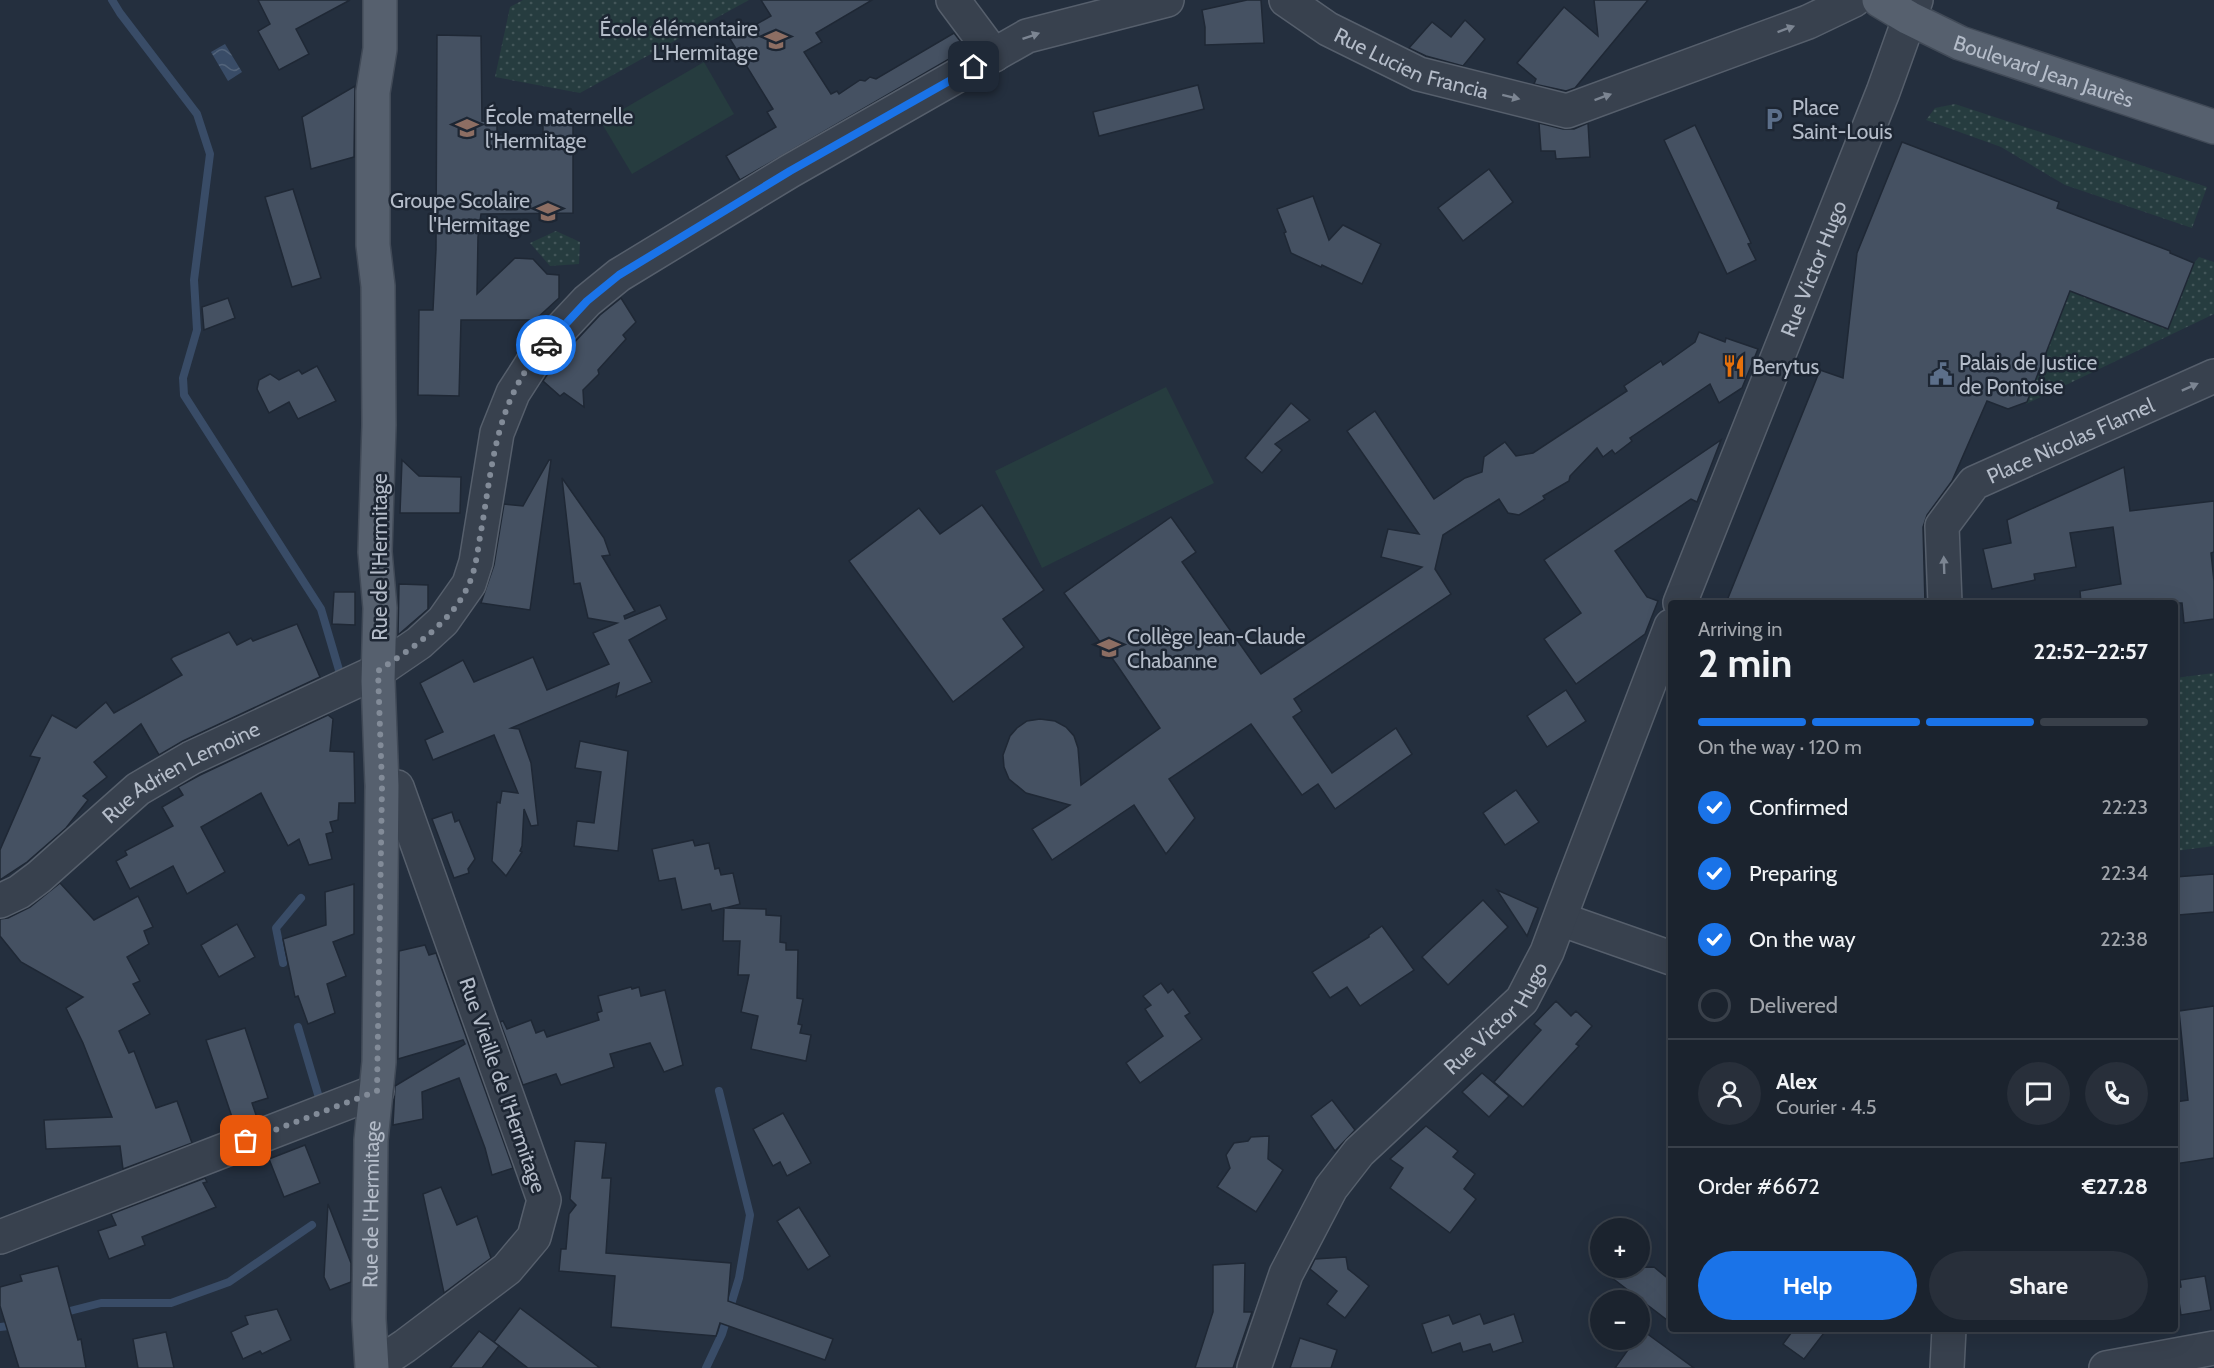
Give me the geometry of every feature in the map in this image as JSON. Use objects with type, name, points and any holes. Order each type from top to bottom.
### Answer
[{"type":"main road","name":"Rue de l'Hermitage","points":[[372,1366],[369,1319],[371,1140],[377,1091],[382,786],[378,671],[380,608],[375,552],[379,425],[378,286],[372,245],[373,92],[380,49],[380,0]]},
{"type":"main road","name":"Boulevard Jean Jaurès","points":[[1879,0],[1912,9],[1960,43],[2214,127]]},
{"type":"street","points":[[953,0],[994,56]]},
{"type":"street","name":"Rue Adrien Lemoine","points":[[0,901],[19,892],[39,877],[138,789],[191,758],[378,671],[419,643],[443,621],[469,584],[476,562],[497,433],[513,393],[540,351],[587,301],[619,275],[790,171],[1027,36],[1167,0]]},
{"type":"street","name":"Rue Lucien Francia","points":[[1286,0],[1328,28],[1419,74],[1567,111],[1808,22],[1854,0]]},
{"type":"street","name":"Rue Victor Hugo","points":[[1681,600],[1883,92],[1912,9]]},
{"type":"street","name":"Place Nicolas Flamel","points":[[1945,600],[1942,526],[1974,483],[2214,376]]},
{"type":"street","name":"Rue Victor Hugo","points":[[1254,1368],[1286,1274],[1331,1188],[1359,1152],[1522,1000],[1560,919],[1668,634]]},
{"type":"street","name":"Rue Vieille de l'Hermitage","points":[[372,1366],[405,1346],[507,1269],[534,1237],[544,1200],[397,787],[382,786]]},
{"type":"street","points":[[1560,919],[1668,957]]},
{"type":"street","points":[[0,1237],[377,1091]]},
{"type":"street","points":[[1947,1368],[1949,1332]]},
{"type":"street","points":[[2106,1368],[2214,1348]]},
{"type":"green space","points":[[523,0],[749,0],[580,93],[495,77],[510,7]]},
{"type":"green space","points":[[704,62],[734,114],[632,174],[601,122]]},
{"type":"green space","points":[[1955,104],[2207,187],[2192,228],[2065,185],[2001,147],[1926,120],[1935,108]]},
{"type":"green space","points":[[556,231],[580,242],[579,264],[550,266],[530,243]]},
{"type":"green space","points":[[2199,257],[2214,262],[2214,314],[2026,404],[2070,291],[2168,329],[2194,263]]},
{"type":"green space","points":[[1166,387],[1214,483],[1042,568],[995,471]]},
{"type":"green space","points":[[2214,673],[2214,846],[2178,851],[2178,678]]},
{"type":"water","points":[[225,44],[242,72],[228,81],[211,52]]},
{"type":"building","points":[[258,0],[350,0],[296,29],[309,54],[279,70],[258,31],[270,24]]},
{"type":"building","points":[[761,0],[872,0],[816,33],[822,42],[804,52],[831,94],[837,91],[839,94],[860,80],[865,81],[870,77],[876,79],[954,33],[964,46],[963,51],[740,180],[726,156],[776,127],[767,112],[773,109],[730,39],[771,16]]},
{"type":"building","points":[[1247,0],[1261,0],[1264,43],[1205,45],[1202,10]]},
{"type":"building","points":[[1594,0],[1648,0],[1575,88],[1566,91],[1534,84],[1536,79],[1517,63],[1564,7],[1598,36]]},
{"type":"building","points":[[1465,20],[1485,39],[1463,66],[1426,56],[1409,48],[1432,22],[1451,37]]},
{"type":"building","points":[[437,35],[481,36],[482,121],[497,122],[497,135],[543,135],[543,114],[573,115],[573,213],[481,214],[478,237],[477,294],[515,258],[533,259],[547,274],[559,275],[559,298],[535,320],[461,320],[459,396],[418,395],[419,310],[433,310],[436,249]]},
{"type":"building","points":[[1198,85],[1204,109],[1099,136],[1093,112]]},
{"type":"building","points":[[355,86],[354,157],[311,169],[302,117]]},
{"type":"building","points":[[1539,123],[1563,129],[1574,129],[1588,123],[1590,157],[1556,159],[1555,151],[1541,151]]},
{"type":"building","points":[[1695,125],[1751,243],[1748,244],[1756,260],[1727,274],[1664,140]]},
{"type":"building","name":"Palais de Justice de Pontoise","points":[[1902,142],[2059,202],[2057,208],[2170,251],[2194,263],[2168,329],[2070,291],[2027,402],[2008,409],[1987,401],[1952,481],[1927,515],[1923,527],[1925,600],[1727,600],[1820,370],[1843,378],[1857,253]]},
{"type":"building","points":[[1489,169],[1513,202],[1463,241],[1438,208]]},
{"type":"building","points":[[293,189],[321,278],[292,287],[265,197]]},
{"type":"building","points":[[1313,196],[1329,240],[1343,225],[1381,244],[1362,284],[1291,253],[1277,209]]},
{"type":"building","points":[[228,298],[235,318],[204,330],[202,307]]},
{"type":"building","points":[[621,298],[636,322],[623,335],[626,339],[598,370],[599,374],[583,390],[584,407],[564,393],[560,396],[543,381],[555,363],[600,315]]},
{"type":"building","points":[[1699,332],[1725,342],[1726,338],[1758,349],[1742,388],[1719,403],[1710,384],[1630,438],[1632,441],[1615,454],[1612,450],[1603,457],[1597,448],[1570,476],[1569,481],[1543,496],[1545,499],[1519,515],[1508,513],[1499,499],[1443,535],[1435,569],[1451,594],[1294,699],[1302,711],[1293,717],[1332,773],[1396,728],[1412,754],[1335,809],[1318,784],[1302,795],[1251,724],[1169,779],[1195,818],[1166,854],[1134,805],[1052,860],[1032,829],[1070,805],[1026,793],[1009,779],[1004,767],[1003,755],[1010,736],[1027,721],[1040,719],[1055,721],[1066,727],[1074,736],[1078,748],[1081,785],[1160,728],[1064,593],[1171,517],[1196,552],[1182,562],[1261,674],[1422,567],[1381,557],[1388,529],[1419,534],[1347,431],[1375,411],[1434,499],[1465,478],[1482,472],[1484,457],[1505,442],[1516,456],[1533,453],[1627,391],[1624,386],[1661,361],[1663,365],[1695,342]]},
{"type":"building","points":[[317,366],[336,401],[298,419],[289,402],[269,413],[257,389],[259,380],[270,374],[279,380],[299,370],[302,374]]},
{"type":"building","points":[[1291,403],[1310,420],[1275,444],[1282,450],[1262,473],[1245,458]]},
{"type":"building","points":[[1721,440],[1697,502],[1691,499],[1615,551],[1647,597],[1658,601],[1645,634],[1576,684],[1544,639],[1581,613],[1544,560]]},
{"type":"building","points":[[402,460],[419,476],[461,477],[460,513],[400,513]]},
{"type":"building","points":[[551,460],[530,610],[481,603],[494,565],[504,504],[523,506]]},
{"type":"building","points":[[2124,467],[2130,511],[2214,501],[2214,552],[2211,553],[2214,619],[2184,623],[2182,603],[2178,603],[2178,600],[2081,600],[2080,591],[2121,584],[2113,527],[2070,533],[2076,567],[2034,574],[2035,580],[1992,589],[1983,549],[2011,543],[2007,520]]},
{"type":"building","points":[[562,478],[604,538],[610,555],[602,556],[635,611],[624,616],[625,619],[660,605],[667,619],[629,640],[652,682],[616,697],[619,683],[511,728],[519,729],[531,763],[538,825],[531,826],[524,809],[520,851],[522,852],[506,876],[492,861],[497,802],[500,803],[502,791],[518,793],[494,735],[433,760],[425,740],[443,732],[420,683],[463,660],[474,682],[533,657],[547,690],[609,664],[593,633],[617,623],[588,618],[580,583],[574,584]]},
{"type":"building","points":[[982,505],[1044,590],[1003,619],[1024,647],[953,702],[849,561],[919,508],[940,534]]},
{"type":"building","points":[[399,584],[428,585],[428,609],[398,635]]},
{"type":"building","points":[[334,592],[355,592],[355,625],[332,624]]},
{"type":"building","points":[[297,624],[320,677],[183,741],[159,755],[141,724],[94,762],[107,777],[83,796],[88,800],[66,828],[27,862],[0,880],[0,850],[40,758],[30,756],[52,715],[76,728],[106,702],[114,713],[182,675],[171,659],[173,657],[229,632],[237,645],[251,638],[253,641]]},
{"type":"building","points":[[1566,690],[1586,721],[1547,747],[1527,716]]},
{"type":"building","points":[[328,715],[333,719],[330,751],[354,752],[355,803],[339,803],[338,820],[330,822],[333,832],[326,834],[332,859],[309,865],[299,839],[288,846],[261,793],[201,827],[225,872],[187,894],[173,866],[130,889],[116,861],[127,855],[125,851],[173,826],[162,807],[183,795],[178,787]]},
{"type":"building","points":[[580,741],[628,751],[618,851],[574,846],[577,821],[594,823],[601,772],[575,768]]},
{"type":"building","points":[[1516,790],[1539,822],[1505,845],[1483,813]]},
{"type":"building","points":[[452,812],[455,822],[459,820],[475,859],[468,869],[469,873],[454,878],[432,819]]},
{"type":"building","points":[[693,840],[695,846],[709,843],[715,869],[719,868],[721,875],[733,873],[740,904],[725,908],[766,909],[766,915],[781,916],[780,942],[786,943],[786,950],[798,950],[797,998],[803,999],[798,1024],[802,1025],[800,1033],[811,1035],[806,1061],[751,1049],[758,1016],[741,1012],[749,975],[738,975],[740,941],[723,941],[724,908],[712,911],[710,904],[682,910],[675,878],[659,881],[652,849]]},
{"type":"building","points":[[2214,874],[2214,912],[2178,915],[2178,877]]},
{"type":"building","points":[[60,883],[94,920],[138,896],[153,927],[144,931],[149,944],[127,957],[140,981],[133,984],[150,1014],[119,1031],[129,1053],[134,1051],[156,1108],[177,1101],[192,1143],[123,1169],[120,1146],[46,1149],[44,1120],[112,1117],[83,1043],[66,1008],[83,997],[21,962],[0,936],[0,919],[8,918],[30,907]]},
{"type":"building","points":[[354,884],[354,934],[333,942],[346,976],[327,984],[335,1013],[308,1024],[298,996],[295,997],[283,939],[326,925],[325,892]]},
{"type":"building","points":[[1497,890],[1538,908],[1527,936]]},
{"type":"building","points":[[1483,900],[1508,927],[1448,985],[1422,957]]},
{"type":"building","points":[[237,924],[255,957],[219,977],[201,945]]},
{"type":"building","points":[[1382,926],[1414,970],[1360,1006],[1347,987],[1330,998],[1312,972],[1369,937]]},
{"type":"building","points":[[425,945],[429,955],[436,953],[513,1168],[492,1175],[485,1148],[459,1078],[422,1092],[423,1119],[393,1125],[395,1086],[465,1044],[463,1040],[398,1059],[399,951]]},
{"type":"building","points":[[1161,983],[1168,993],[1173,989],[1190,1013],[1185,1016],[1202,1039],[1140,1083],[1126,1063],[1163,1036],[1145,1009],[1151,1005],[1143,996]]},
{"type":"building","points":[[631,987],[632,989],[639,987],[641,996],[665,990],[683,1065],[664,1072],[650,1043],[610,1054],[614,1067],[561,1085],[556,1074],[523,1085],[500,1022],[503,1021],[507,1029],[531,1020],[536,1033],[544,1030],[547,1037],[599,1020],[597,1013],[602,1011],[598,996]]},
{"type":"building","points":[[1556,1001],[1571,1016],[1576,1011],[1592,1026],[1576,1044],[1579,1046],[1523,1107],[1494,1082],[1541,1030],[1534,1024]]},
{"type":"building","points":[[2214,1006],[2214,1158],[2178,1164],[2178,1102],[2188,1100],[2179,1011]]},
{"type":"building","points":[[245,1028],[268,1098],[252,1103],[257,1118],[235,1126],[206,1040]]},
{"type":"building","points":[[1482,1073],[1509,1096],[1489,1117],[1462,1092]]},
{"type":"building","points":[[1332,1100],[1355,1130],[1335,1151],[1311,1116]]},
{"type":"building","points":[[783,1113],[811,1163],[787,1176],[780,1162],[773,1166],[753,1129]]},
{"type":"building","points":[[1426,1126],[1458,1151],[1453,1157],[1475,1174],[1464,1189],[1476,1199],[1450,1233],[1390,1188],[1403,1168],[1390,1159]]},
{"type":"building","points":[[1269,1136],[1268,1159],[1283,1170],[1256,1212],[1217,1187],[1230,1168],[1226,1155],[1234,1143],[1248,1141],[1251,1137]]},
{"type":"building","points":[[575,1141],[606,1143],[602,1178],[611,1178],[606,1253],[731,1263],[728,1301],[833,1339],[825,1360],[720,1323],[716,1336],[611,1327],[615,1276],[559,1271],[561,1249],[566,1249],[569,1214],[576,1205],[570,1199]]},
{"type":"building","points":[[305,1145],[320,1183],[284,1197],[269,1159]]},
{"type":"building","points":[[205,1178],[207,1182],[203,1183],[216,1207],[142,1237],[145,1245],[109,1259],[98,1231],[116,1225],[111,1214]]},
{"type":"building","points":[[441,1187],[457,1225],[477,1216],[491,1258],[444,1293],[423,1194]]},
{"type":"building","points":[[328,1204],[351,1263],[351,1282],[330,1290],[324,1277]]},
{"type":"building","points":[[799,1207],[830,1256],[808,1270],[777,1221]]},
{"type":"building","points":[[1346,1257],[1348,1269],[1369,1286],[1345,1318],[1327,1304],[1337,1291],[1310,1269],[1315,1259]]},
{"type":"building","points":[[1245,1263],[1244,1312],[1252,1312],[1233,1368],[1195,1368],[1213,1312],[1213,1265]]},
{"type":"building","points":[[58,1266],[78,1340],[81,1339],[86,1368],[19,1368],[0,1306],[0,1287],[22,1281],[20,1275]]},
{"type":"building","points":[[1650,1267],[1654,1267],[1668,1279],[1668,1321],[1650,1307],[1650,1290],[1628,1290],[1612,1278],[1650,1278]]},
{"type":"building","points":[[2205,1276],[2211,1310],[2181,1315],[2178,1295],[2178,1288],[2181,1287],[2180,1280]]},
{"type":"building","points":[[520,1308],[600,1368],[528,1368],[494,1342]]},
{"type":"building","points":[[277,1309],[291,1340],[262,1354],[260,1351],[243,1359],[231,1332],[248,1324],[245,1316]]},
{"type":"building","points":[[1480,1314],[1484,1324],[1514,1314],[1523,1342],[1493,1352],[1490,1344],[1463,1352],[1460,1343],[1432,1353],[1422,1324],[1449,1315],[1453,1324]]},
{"type":"building","points":[[479,1331],[499,1346],[482,1368],[450,1368]]},
{"type":"building","points":[[166,1332],[174,1368],[138,1368],[133,1339]]},
{"type":"building","points":[[1792,1332],[1825,1332],[1804,1359],[1783,1344]]},
{"type":"building","points":[[1650,1336],[1694,1368],[1615,1368],[1628,1350],[1650,1350]]},
{"type":"building","points":[[1300,1338],[1337,1350],[1331,1368],[1290,1368]]},
{"type":"waterway","points":[[112,0],[197,114],[210,154],[194,280],[197,330],[183,378],[184,395],[321,609],[339,670]]},
{"type":"waterway","points":[[283,963],[276,928],[301,898]]},
{"type":"waterway","points":[[298,1027],[320,1101]]},
{"type":"waterway","points":[[706,1368],[722,1334],[739,1278],[750,1215],[719,1091]]},
{"type":"waterway","points":[[62,1313],[101,1303],[171,1303],[229,1282],[312,1225]]},
{"type":"waterway","points":[[0,1327],[17,1325]]},
{"type":"way so far","points":[[246,1141],[377,1091],[382,786],[378,671],[419,643],[443,621],[469,584],[476,562],[497,433],[513,393],[546,345]]},
{"type":"place","name":"École élémentaire L'Hermitage","points":[[776,40]]},
{"type":"place","name":"Place Saint-Louis","points":[[1774,119]]},
{"type":"place","name":"École maternelle l'Hermitage","points":[[467,128]]},
{"type":"place","name":"Groupe Scolaire l'Hermitage","points":[[548,212]]},
{"type":"place","name":"Berytus","points":[[1734,366]]},
{"type":"place","name":"Palais de Justice de Pontoise","points":[[1941,374]]},
{"type":"place","name":"Collège Jean-Claude Chabanne","points":[[1109,648]]},
{"type":"route","points":[[546,345],[587,301],[619,275],[790,171],[974,67]]}]
